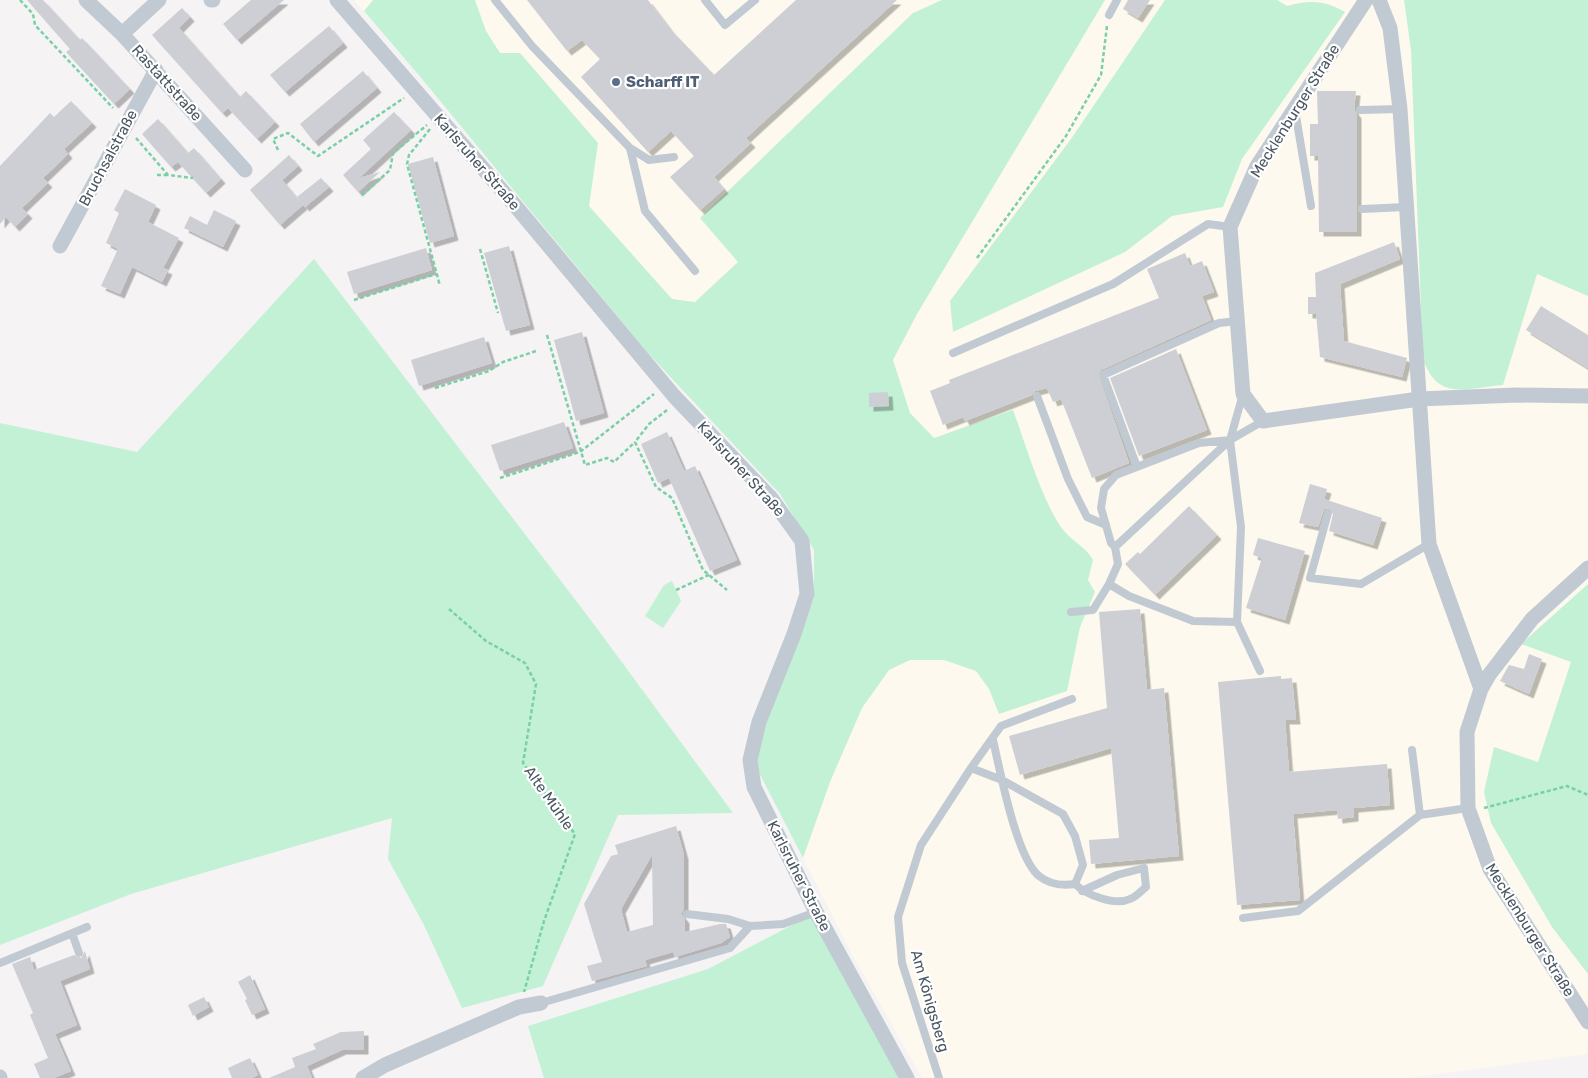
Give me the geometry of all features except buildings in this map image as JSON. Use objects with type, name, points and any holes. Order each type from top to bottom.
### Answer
[{"type":"street","name":"Rastattstraße","points":[[86,0],[156,70],[245,170]]},
{"type":"street","points":[[122,34],[159,0]]},
{"type":"street","name":"Mecklenburger Straße","points":[[1243,394],[1230,227],[1257,166],[1366,0]]},
{"type":"street","points":[[1379,0],[1390,28],[1400,109],[1429,544],[1481,689]]},
{"type":"street","name":"Karlsruher Straße","points":[[345,3],[674,396],[771,498],[802,541],[807,594],[794,634],[759,722],[750,760],[754,787],[816,912],[907,1078]]},
{"type":"street","name":"Bruchsalstraße","points":[[60,246],[156,70]]},
{"type":"street","points":[[1243,394],[1263,421],[1419,400],[1517,395],[1588,396]]},
{"type":"street","name":"Mecklenburger Straße","points":[[1588,568],[1532,619],[1489,675],[1481,689],[1467,732],[1468,808],[1490,869],[1588,1022]]},
{"type":"street","points":[[362,1078],[519,1007],[541,1003]]},
{"type":"lane","points":[[494,0],[532,46],[630,148],[649,160],[674,157]]},
{"type":"lane","points":[[705,0],[725,24],[755,0]]},
{"type":"lane","points":[[1109,15],[1117,0]]},
{"type":"lane","points":[[1360,110],[1400,109]]},
{"type":"lane","points":[[1295,110],[1311,206]]},
{"type":"lane","points":[[630,148],[645,211],[695,271]]},
{"type":"lane","points":[[1362,209],[1406,207]]},
{"type":"lane","points":[[953,353],[1113,284],[1208,224],[1230,227]]},
{"type":"lane","points":[[1137,466],[1103,374],[1219,324],[1237,321]]},
{"type":"lane","points":[[1243,394],[1230,440],[1241,527],[1237,622],[1260,671]]},
{"type":"lane","points":[[1037,396],[1068,479],[1088,517],[1106,525]]},
{"type":"lane","points":[[1115,547],[1230,440],[1263,421]]},
{"type":"lane","points":[[1072,612],[1093,610],[1109,584],[1118,564],[1115,547],[1111,542],[1101,508],[1104,490],[1116,474],[1199,443],[1230,440]]},
{"type":"lane","points":[[1328,513],[1310,578],[1361,584],[1429,544]]},
{"type":"lane","points":[[1109,584],[1129,596],[1193,621],[1237,622]]},
{"type":"lane","name":"Am Königsberg","points":[[939,1078],[902,963],[898,916],[921,845],[971,768],[1002,726],[1072,699]]},
{"type":"lane","points":[[993,740],[1002,780],[1023,852],[1039,876],[1060,886],[1075,884]]},
{"type":"lane","points":[[1412,750],[1420,815]]},
{"type":"lane","points":[[971,768],[1002,780],[1064,814],[1075,836],[1083,866],[1075,884]]},
{"type":"lane","points":[[1243,918],[1298,911],[1420,815],[1468,808]]},
{"type":"lane","points":[[1075,884],[1082,891],[1104,900],[1130,900],[1146,887],[1144,868],[1117,875],[1082,891]]},
{"type":"lane","points":[[687,914],[728,919],[750,926],[783,924],[816,912]]},
{"type":"lane","points":[[541,1003],[730,948],[750,926]]},
{"type":"lane","points":[[0,963],[87,927]]},
{"type":"lane","points":[[72,933],[79,953]]},
{"type":"path","points":[[20,0],[33,14],[35,25],[113,108]]},
{"type":"path","points":[[977,258],[1066,136],[1100,75],[1109,15]]},
{"type":"path","points":[[278,150],[273,139],[288,133],[318,156],[405,97]]},
{"type":"path","points":[[362,195],[390,170],[393,153],[428,124]]},
{"type":"path","points":[[126,126],[168,175]]},
{"type":"path","points":[[431,128],[409,155],[406,164],[440,286]]},
{"type":"path","points":[[156,175],[193,178]]},
{"type":"path","points":[[480,249],[498,313]]},
{"type":"path","points":[[354,300],[436,274]]},
{"type":"path","points":[[547,335],[585,465],[607,458],[614,462],[635,442],[649,424],[669,409]]},
{"type":"path","points":[[435,388],[489,371],[503,362],[536,351]]},
{"type":"path","points":[[500,478],[580,452],[661,388]]},
{"type":"path","points":[[635,442],[656,488],[672,498],[703,570],[711,574],[713,580],[727,590]]},
{"type":"path","points":[[676,590],[711,574]]},
{"type":"path","name":"Alte Mühle","points":[[449,610],[486,641],[525,663],[536,684],[523,763],[575,834],[544,921],[524,992]]},
{"type":"path","points":[[1468,808],[1482,808],[1567,786],[1588,795]]},
{"type":"shaded area","points":[[354,0],[1588,0],[1588,1054],[1408,1078],[922,1078],[853,956],[753,761],[814,598],[814,550],[780,494],[647,352],[422,79]]},
{"type":"green space","points":[[373,0],[475,0],[486,31],[500,53],[520,53],[598,143],[589,206],[672,299],[695,302],[738,262],[700,218],[913,13],[942,0],[1105,0],[917,314],[893,360],[910,413],[934,438],[1013,410],[1042,490],[1056,520],[1064,531],[1093,560],[1088,580],[1095,592],[1080,627],[1067,691],[999,714],[989,689],[976,671],[944,660],[910,660],[889,670],[862,708],[830,782],[803,858],[753,761],[764,721],[814,598],[814,550],[780,494],[647,352],[364,11]]},
{"type":"green space","points":[[1165,0],[1277,0],[1287,6],[1317,2],[1330,5],[1345,12],[1242,159],[1223,207],[1172,216],[1125,252],[953,332],[950,301],[1071,139]]},
{"type":"green space","points":[[1404,0],[1588,0],[1588,296],[1537,274],[1503,385],[1465,389],[1445,387],[1437,382],[1429,373],[1423,359],[1411,50]]},
{"type":"green space","points":[[314,259],[590,619],[733,813],[618,815],[543,986],[462,1008],[424,925],[388,859],[392,818],[131,894],[0,945],[0,423],[137,452]]},
{"type":"green space","points":[[672,581],[681,601],[663,628],[645,616],[664,585]]},
{"type":"green space","points":[[1588,584],[1588,974],[1552,927],[1491,823],[1484,792],[1494,747],[1538,762],[1571,662],[1521,644]]},
{"type":"green space","points":[[823,909],[915,1078],[544,1078],[528,1026],[708,969]]},
{"type":"place","name":"Scharff IT","points":[[616,82]]}]
